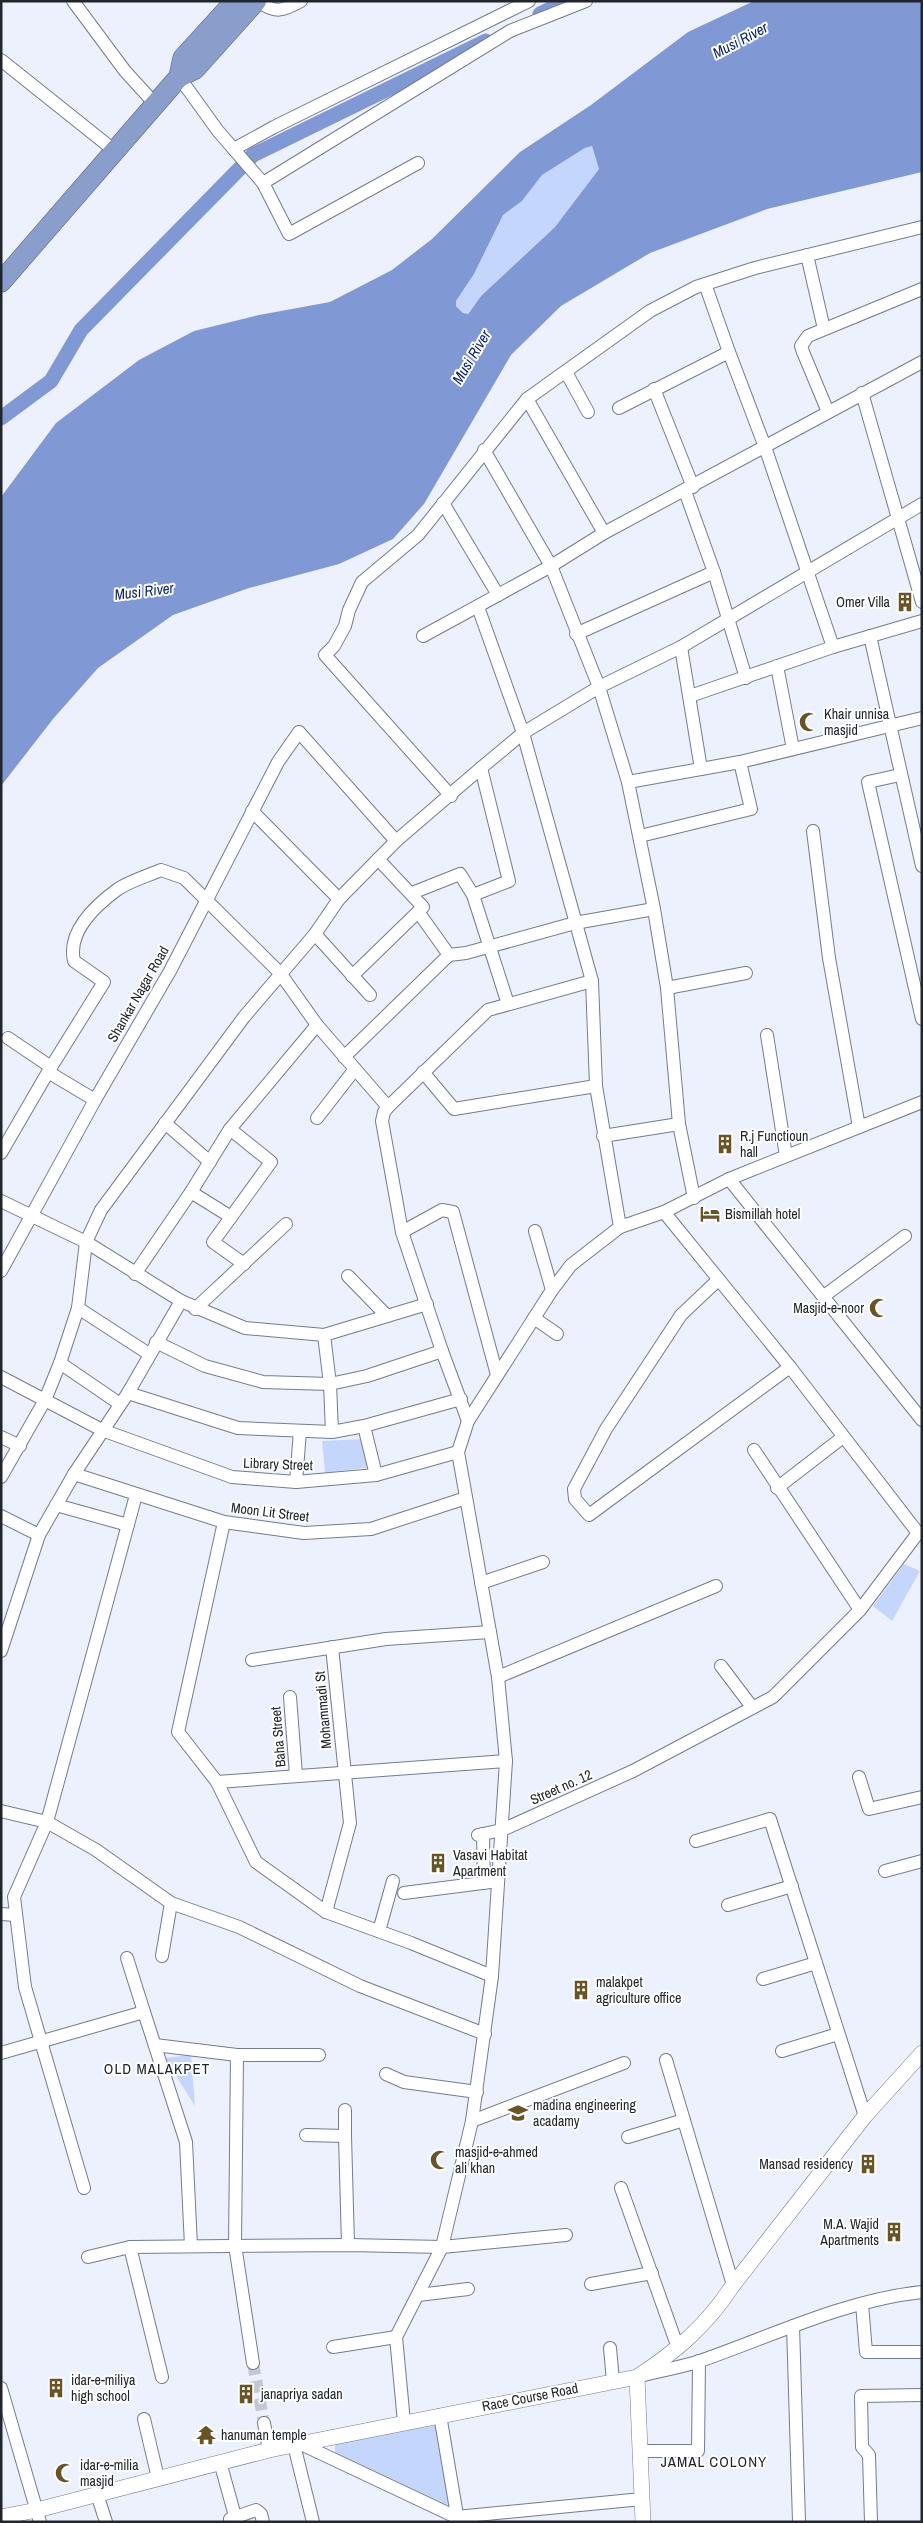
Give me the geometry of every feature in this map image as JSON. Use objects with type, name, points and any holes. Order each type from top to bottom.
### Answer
[{"type":"highway","points":[[1,282],[156,105],[178,77],[183,58],[235,1]]},
{"type":"highway","points":[[178,77],[195,69],[257,1]]},
{"type":"street","points":[[73,1],[125,71],[156,105]]},
{"type":"street","points":[[257,1],[269,10],[290,7],[301,1]]},
{"type":"street","points":[[234,149],[274,127],[529,1]]},
{"type":"street","points":[[262,183],[510,31],[586,1]]},
{"type":"street","points":[[502,13],[510,31]]},
{"type":"street","points":[[1,60],[115,151]]},
{"type":"street","points":[[178,77],[262,183],[289,234],[418,163]]},
{"type":"street","points":[[451,796],[325,655],[334,646],[345,626],[349,610],[362,582],[418,535],[527,398],[650,311],[706,284],[755,268],[922,227]]},
{"type":"street","points":[[807,255],[824,329]]},
{"type":"street","points":[[706,284],[809,572],[833,647]]},
{"type":"street","points":[[828,412],[801,346],[808,336],[922,289]]},
{"type":"street","points":[[619,408],[729,352]]},
{"type":"street","points":[[423,636],[551,566],[604,533],[689,489],[922,362]]},
{"type":"street","points":[[566,372],[588,412]]},
{"type":"street","points":[[654,389],[689,489],[746,678]]},
{"type":"street","points":[[862,393],[900,518],[922,602]]},
{"type":"street","points":[[527,398],[604,533]]},
{"type":"street","points":[[484,450],[551,566],[576,634],[599,687],[628,782],[654,909],[667,988],[679,1124],[694,1198]]},
{"type":"street","points":[[443,503],[498,596]]},
{"type":"street","points":[[2,1474],[45,1400],[60,1363],[78,1308],[86,1242],[100,1210],[244,1017],[315,934],[339,899],[396,842],[523,733],[599,687],[682,647],[922,504]]},
{"type":"street","points":[[576,634],[714,572]]},
{"type":"street","points":[[478,607],[523,733],[592,981],[596,1086],[620,1227]]},
{"type":"street","points":[[690,696],[833,647],[922,621]]},
{"type":"street","points":[[870,636],[922,866]]},
{"type":"street","points":[[682,647],[701,769]]},
{"type":"street","points":[[777,666],[793,748]]},
{"type":"street","points":[[628,782],[740,762],[922,718]]},
{"type":"street","name":"Shankar Nagar Road","points":[[1,1271],[95,1100],[170,971],[278,762],[299,732],[396,842]]},
{"type":"street","points":[[640,836],[751,809],[740,762]]},
{"type":"street","points":[[473,895],[509,881],[481,768]]},
{"type":"street","points":[[900,775],[868,782],[922,1019]]},
{"type":"street","points":[[252,811],[339,899]]},
{"type":"street","points":[[813,831],[829,958],[858,1127]]},
{"type":"street","points":[[352,976],[423,909],[422,904],[378,859]]},
{"type":"street","points":[[1,1153],[49,1069],[104,982],[74,961],[74,939],[88,915],[119,888],[161,870],[184,878],[280,973],[317,1025],[388,1107]]},
{"type":"street","points":[[412,893],[460,874],[473,895],[508,1004]]},
{"type":"street","points":[[344,1057],[449,955],[466,953],[575,923],[654,909]]},
{"type":"street","points":[[419,913],[449,955]]},
{"type":"street","points":[[315,934],[370,995]]},
{"type":"street","points":[[667,988],[746,973]]},
{"type":"street","points":[[468,1421],[402,1232],[382,1121],[384,1112],[488,1010],[592,981]]},
{"type":"street","points":[[135,1274],[191,1192],[230,1129],[317,1025]]},
{"type":"street","points":[[767,1035],[786,1156]]},
{"type":"street","points":[[8,1038],[95,1100]]},
{"type":"street","points":[[317,1118],[355,1069]]},
{"type":"street","points":[[423,1072],[454,1108],[596,1086]]},
{"type":"street","points":[[404,2422],[396,2337],[442,2247],[472,2121],[492,1976],[502,1830],[506,1761],[498,1676],[458,1452],[468,1421],[552,1290],[571,1265],[620,1227],[664,1212],[729,1179],[922,1102]]},
{"type":"street","points":[[165,1123],[210,1162]]},
{"type":"street","points":[[603,1136],[679,1124]]},
{"type":"street","points":[[230,1129],[272,1162],[213,1242],[244,1264]]},
{"type":"street","points":[[729,1179],[922,1420]]},
{"type":"street","points":[[191,1192],[231,1217]]},
{"type":"street","points":[[1,1201],[86,1242],[135,1274],[195,1309],[245,1328],[324,1335],[427,1304]]},
{"type":"street","points":[[402,1232],[442,1210],[453,1212],[497,1374]]},
{"type":"street","points":[[664,1212],[790,1367],[842,1437],[920,1535]]},
{"type":"street","points":[[195,1309],[286,1224]]},
{"type":"street","points":[[535,1231],[552,1290]]},
{"type":"street","points":[[824,1296],[905,1236]]},
{"type":"street","points":[[348,1276],[388,1316]]},
{"type":"street","points":[[718,1280],[681,1315],[606,1429],[574,1490],[575,1499],[589,1515],[790,1367]]},
{"type":"street","points":[[1,1651],[39,1535],[74,1474],[128,1393],[180,1301]]},
{"type":"street","points":[[78,1308],[149,1354]]},
{"type":"street","points":[[534,1318],[557,1334]]},
{"type":"street","points":[[324,1335],[330,1384],[332,1432]]},
{"type":"street","points":[[156,1342],[205,1366],[263,1382],[330,1384],[368,1376],[442,1351]]},
{"type":"street","points":[[60,1363],[120,1404]]},
{"type":"street","name":"Library Street","points":[[1,1377],[102,1430],[232,1477],[296,1482],[376,1475],[458,1452]]},
{"type":"street","points":[[128,1393],[238,1428],[332,1432],[364,1426],[461,1399]]},
{"type":"street","points":[[364,1426],[376,1475]]},
{"type":"street","points":[[296,1482],[300,1431]]},
{"type":"street","points":[[1,1437],[20,1446]]},
{"type":"street","points":[[777,1488],[842,1437]]},
{"type":"street","points":[[754,1450],[777,1488],[860,1610]]},
{"type":"street","name":"Moon Lit Street","points":[[74,1474],[224,1522],[304,1533],[371,1529],[466,1498]]},
{"type":"street","points":[[84,2188],[39,2042],[25,1987],[14,1897],[47,1822],[136,1495]]},
{"type":"street","points":[[56,1504],[128,1525]]},
{"type":"street","points":[[1,1516],[39,1535]]},
{"type":"street","points":[[224,1522],[178,1732],[217,1782],[256,1862],[326,1912],[492,1976]]},
{"type":"street","name":"Street no. 12","points":[[484,1883],[480,1834],[502,1830],[633,1771],[773,1697],[839,1634],[920,1535]]},
{"type":"street","points":[[481,1583],[543,1562]]},
{"type":"street","points":[[498,1676],[716,1586]]},
{"type":"street","points":[[252,1660],[386,1639],[490,1632]]},
{"type":"street","name":"Mohammadi St","points":[[326,1912],[350,1823],[332,1647]]},
{"type":"street","points":[[722,1666],[752,1707]]},
{"type":"street","name":"Baha Street","points":[[290,1697],[296,1775]]},
{"type":"street","points":[[217,1782],[344,1771],[506,1761]]},
{"type":"street","points":[[860,1778],[869,1809],[922,1797]]},
{"type":"street","points":[[1,1811],[47,1822],[96,1850],[171,1903],[239,1927],[360,1986],[485,2034]]},
{"type":"street","points":[[696,1841],[770,1819],[865,2116]]},
{"type":"street","points":[[885,1871],[922,1861]]},
{"type":"street","points":[[379,1931],[393,1881]]},
{"type":"street","points":[[404,1894],[498,1881]]},
{"type":"street","points":[[728,1905],[792,1886]]},
{"type":"street","points":[[162,1956],[171,1903]]},
{"type":"street","points":[[1,1914],[16,1915]]},
{"type":"street","points":[[127,1958],[186,2142],[191,2246]]},
{"type":"street","points":[[763,1979],[816,1963]]},
{"type":"street","points":[[1,2053],[144,2012]]},
{"type":"street","points":[[782,2051],[838,2034]]},
{"type":"street","points":[[155,2045],[237,2055],[319,2055]]},
{"type":"street","name":"Race Course Road","points":[[1,2517],[38,2516],[97,2494],[269,2450],[637,2376],[678,2348],[715,2312],[733,2285],[865,2116],[922,2053]]},
{"type":"street","points":[[237,2055],[235,2245],[253,2363]]},
{"type":"street","points":[[666,2060],[733,2285]]},
{"type":"street","points":[[472,2121],[624,2063]]},
{"type":"street","points":[[386,2074],[404,2082],[477,2092]]},
{"type":"street","points":[[345,2110],[348,2245]]},
{"type":"street","points":[[628,2137],[684,2120]]},
{"type":"street","points":[[306,2135],[345,2136]]},
{"type":"street","points":[[621,2188],[678,2348]]},
{"type":"street","points":[[88,2257],[130,2247],[348,2245],[442,2247],[566,2235]]},
{"type":"street","points":[[130,2247],[162,2376]]},
{"type":"street","points":[[592,2284],[652,2272]]},
{"type":"street","points":[[418,2295],[468,2289]]},
{"type":"street","points":[[644,2522],[637,2376],[699,2361],[793,2326],[862,2304],[922,2292]]},
{"type":"street","points":[[862,2304],[866,2352],[922,2352]]},
{"type":"street","points":[[793,2326],[799,2522]]},
{"type":"street","points":[[333,2347],[396,2337]]},
{"type":"street","points":[[610,2348],[613,2381]]},
{"type":"street","points":[[640,2451],[698,2451],[699,2361]]},
{"type":"street","points":[[1,2388],[38,2516]]},
{"type":"street","points":[[871,2522],[869,2455],[862,2447],[861,2396],[922,2394]]},
{"type":"street","points":[[440,2415],[458,2519]]},
{"type":"street","points":[[144,2420],[158,2478]]},
{"type":"street","points":[[264,2423],[269,2450]]},
{"type":"street","points":[[297,2444],[458,2519],[642,2499]]},
{"type":"street","points":[[297,2444],[313,2522]]},
{"type":"street","points":[[220,2462],[232,2519],[256,2510],[261,2514],[263,2522]]},
{"type":"street","points":[[97,2494],[106,2522]]},
{"type":"shaded area","points":[[592,146],[599,169],[555,227],[481,296],[467,314],[463,313],[456,306],[456,301],[474,274],[503,215],[522,201],[542,175],[585,148]]},
{"type":"shaded area","points":[[362,1439],[370,1467],[325,1473],[322,1441]]},
{"type":"shaded area","points":[[904,1564],[920,1571],[892,1621],[873,1606]]},
{"type":"shaded area","points":[[191,2055],[195,2106],[165,2058]]},
{"type":"shaded area","points":[[438,2425],[451,2501],[444,2507],[340,2458],[335,2452],[335,2446],[339,2441]]},
{"type":"water","name":"Musi River","points":[[754,1],[922,1],[922,172],[767,209],[650,253],[561,306],[511,355],[424,504],[393,539],[339,564],[249,588],[173,615],[98,668],[53,719],[1,786],[1,497],[56,423],[139,360],[194,331],[259,315],[330,302],[392,270],[432,239],[520,152],[591,105],[688,32]],"holes":[[[592,146],[599,169],[555,227],[481,296],[468,314],[463,313],[456,306],[456,301],[474,274],[503,215],[522,201],[542,175],[585,148]]]},
{"type":"waterway","points":[[540,14],[567,1]]},
{"type":"waterway","points":[[1,418],[51,381],[81,330],[253,155],[486,41]]},
{"type":"tunnel","points":[[253,2363],[264,2423]]},
{"type":"place","name":"Omer Villa","points":[[905,602]]},
{"type":"place","name":"Khair unnisa masjid","points":[[809,722]]},
{"type":"place","name":"R.j Functioun hall","points":[[725,1144]]},
{"type":"place","name":"Bismillah hotel","points":[[710,1214]]},
{"type":"place","name":"Masjid-e-noor","points":[[879,1308]]},
{"type":"place","name":"Vasavi Habitat Apartment","points":[[438,1863]]},
{"type":"place","name":"malakpet agriculture office","points":[[581,1990]]},
{"type":"place","name":"madina engineering acadamy","points":[[518,2113]]},
{"type":"place","name":"masjid-e-ahmed ali khan","points":[[440,2160]]},
{"type":"place","name":"Mansad residency","points":[[868,2164]]},
{"type":"place","name":"M.A. Wajid Apartments","points":[[894,2232]]},
{"type":"place","name":"idar-e-miliya high school","points":[[56,2388]]},
{"type":"place","name":"janapriya sadan","points":[[246,2394]]},
{"type":"place","name":"hanuman temple","points":[[206,2435]]},
{"type":"place","name":"idar-e-milia masjid","points":[[65,2473]]},
{"type":"district","name":"OLD MALAKPET","points":[[157,2068]]},
{"type":"district","name":"JAMAL COLONY","points":[[714,2461]]}]
